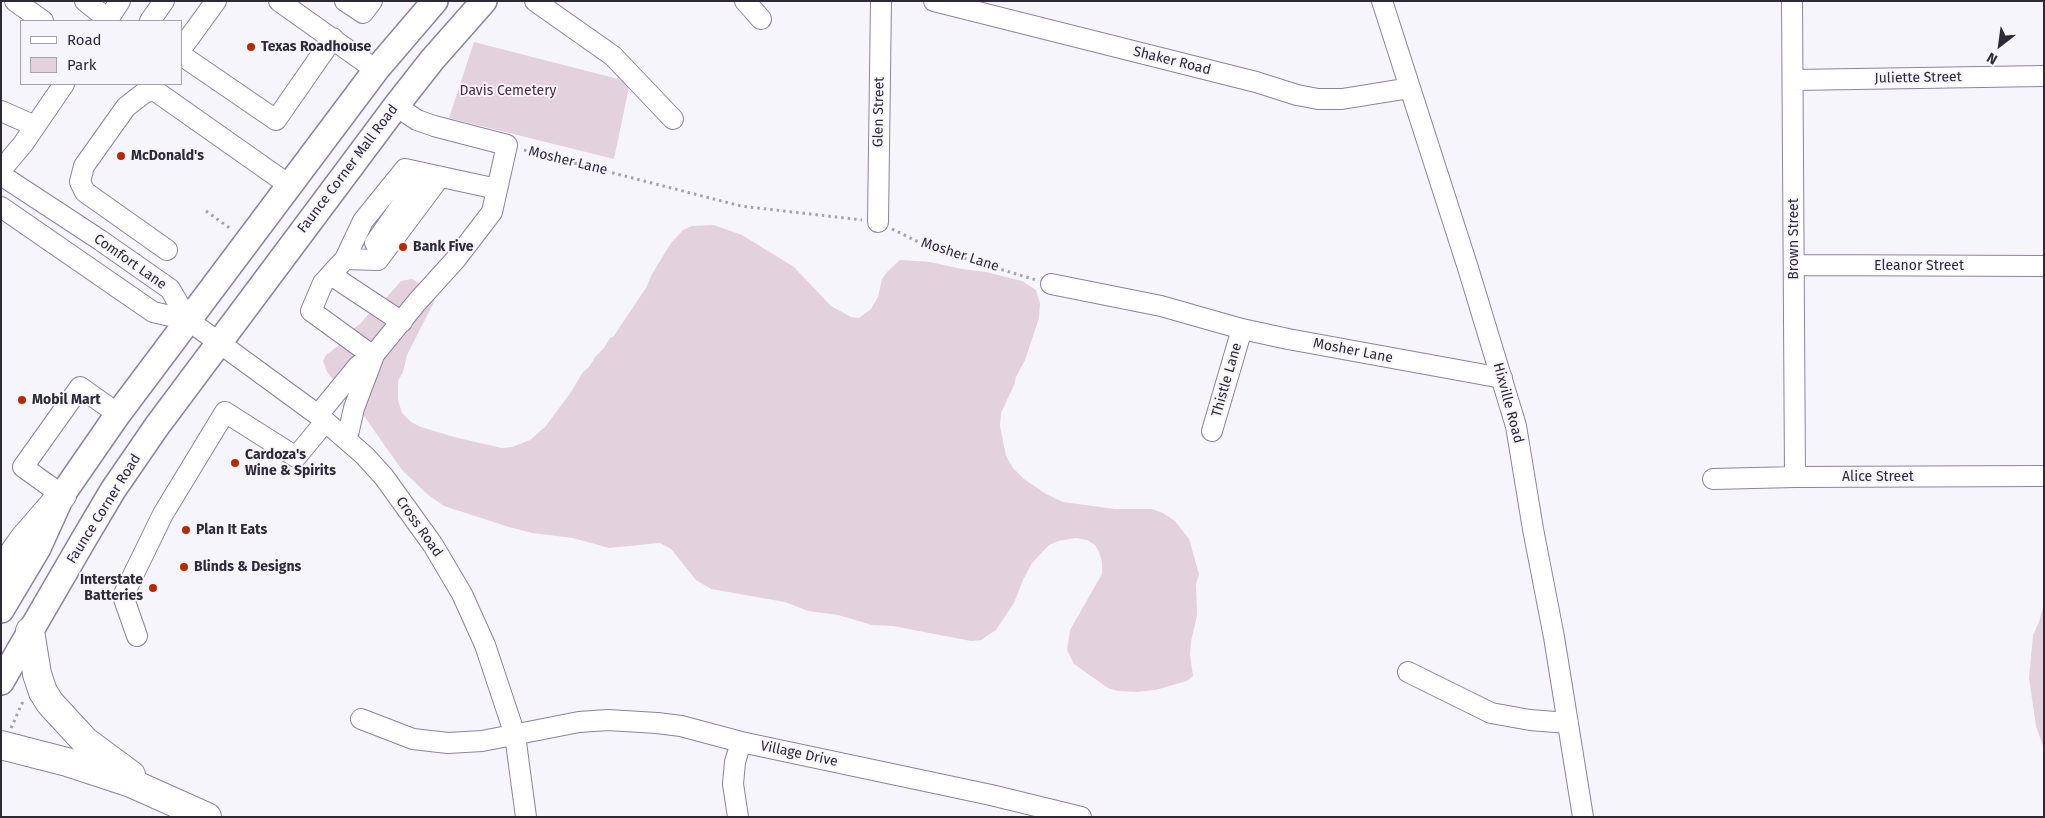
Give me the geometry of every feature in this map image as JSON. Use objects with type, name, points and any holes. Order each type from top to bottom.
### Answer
[{"type":"highway","points":[[1,571],[24,539],[62,495]]},
{"type":"highway","points":[[30,631],[37,674],[43,692],[50,703],[85,741],[158,794]]},
{"type":"highway","points":[[6,737],[68,762],[158,794],[207,817]]},
{"type":"main road","points":[[1,610],[38,548],[62,495],[118,414],[376,70],[434,1]]},
{"type":"main road","name":"Faunce Corner Mall Road","points":[[218,342],[396,106],[432,60],[484,1]]},
{"type":"main road","name":"Faunce Corner Road","points":[[1,682],[113,490],[218,342]]},
{"type":"street","points":[[15,1],[42,20]]},
{"type":"street","points":[[85,1],[108,20],[120,1]]},
{"type":"street","points":[[151,20],[164,1]]},
{"type":"street","points":[[182,48],[216,1]]},
{"type":"street","points":[[279,1],[376,70]]},
{"type":"street","points":[[345,1],[363,13],[372,1]]},
{"type":"street","points":[[746,1],[761,18]]},
{"type":"street","name":"Glen Street","points":[[878,222],[881,1]]},
{"type":"street","name":"Shaker Road","points":[[934,1],[1318,99],[1354,98],[1410,88]]},
{"type":"street","name":"Hixville Road","points":[[1382,1],[1516,426],[1583,817]]},
{"type":"street","name":"Brown Street","points":[[1792,1],[1795,477]]},
{"type":"street","points":[[542,3],[613,56],[673,119]]},
{"type":"street","points":[[182,56],[276,120],[333,38]]},
{"type":"street","name":"Juliette Street","points":[[1793,80],[2044,76]]},
{"type":"street","points":[[1,170],[63,85]]},
{"type":"street","points":[[167,250],[82,188],[80,182],[81,171],[126,107],[138,96],[154,90],[289,186]]},
{"type":"street","points":[[137,636],[123,596],[163,514],[226,412],[296,457],[358,366],[373,356],[417,302],[456,259],[492,212],[507,145],[428,124],[412,117],[396,106]]},
{"type":"street","points":[[1,110],[35,126]]},
{"type":"street","points":[[373,356],[311,311],[323,283],[345,259],[363,221],[405,169],[497,189]]},
{"type":"street","points":[[345,259],[378,260],[428,174]]},
{"type":"street","name":"Comfort Lane","points":[[1,175],[170,289],[188,320]]},
{"type":"street","name":"Comfort Lane","points":[[1,207],[153,312],[188,320]]},
{"type":"street","points":[[84,263],[117,215]]},
{"type":"street","name":"Eleanor Street","points":[[1794,265],[2044,266]]},
{"type":"street","points":[[331,275],[402,322]]},
{"type":"street","name":"Mosher Lane","points":[[1051,284],[1161,306],[1242,328],[1335,348],[1502,378]]},
{"type":"street","name":"Cross Road","points":[[188,320],[322,418],[347,439],[365,456],[389,484],[418,522],[462,594],[485,645],[515,735],[526,817]]},
{"type":"street","name":"Thistle Lane","points":[[1212,431],[1242,328]]},
{"type":"street","points":[[347,439],[354,408],[373,356]]},
{"type":"street","points":[[62,495],[23,467],[80,387],[118,414]]},
{"type":"street","name":"Alice Street","points":[[1713,479],[2044,476]]},
{"type":"street","points":[[1408,672],[1491,712],[1530,720],[1568,723]]},
{"type":"street","name":"Village Drive","points":[[361,719],[395,733],[430,742],[465,743],[579,722],[632,721],[681,726],[740,742],[991,795],[1081,817]]},
{"type":"street","points":[[738,817],[733,784],[735,762],[740,742]]},
{"type":"path","name":"Mosher Lane","points":[[507,145],[741,206],[878,222],[931,248],[1051,284]]},
{"type":"path","points":[[206,211],[231,229]]},
{"type":"path","points":[[6,737],[27,692]]},
{"type":"green space","name":"Davis Cemetery","points":[[474,42],[630,82],[614,159],[449,118]]},
{"type":"green space","points":[[714,225],[742,235],[794,267],[831,306],[851,317],[859,318],[871,309],[878,297],[882,279],[900,260],[930,262],[986,272],[1022,281],[1036,290],[1040,303],[1039,318],[1025,360],[1001,413],[1000,426],[1006,456],[1013,468],[1024,479],[1046,494],[1063,502],[1115,509],[1152,509],[1163,513],[1175,521],[1189,539],[1199,574],[1196,584],[1197,615],[1190,655],[1193,676],[1187,681],[1155,690],[1137,692],[1118,691],[1108,688],[1074,664],[1067,650],[1070,630],[1102,574],[1102,562],[1099,552],[1095,545],[1087,540],[1076,538],[1058,541],[1049,545],[1032,563],[1014,603],[996,630],[981,640],[971,641],[893,626],[872,625],[838,615],[808,611],[785,602],[711,589],[696,580],[671,549],[660,543],[609,548],[573,538],[532,533],[444,506],[427,494],[402,470],[359,409],[327,372],[323,361],[326,355],[338,346],[401,281],[412,279],[435,294],[435,300],[407,355],[403,372],[398,381],[398,400],[402,413],[411,422],[421,427],[502,448],[512,447],[530,440],[545,427],[583,372],[589,367],[610,338],[613,337],[646,288],[652,274],[671,243],[683,230],[692,226]]},
{"type":"green space","points":[[2044,603],[2044,749],[2036,726],[2029,678],[2033,635]]},
{"type":"place","name":"Texas Roadhouse","points":[[251,47]]},
{"type":"place","name":"McDonald's","points":[[121,156]]},
{"type":"place","name":"Bank Five","points":[[403,247]]},
{"type":"place","name":"Mobil Mart","points":[[22,400]]},
{"type":"place","name":"Cardoza's Wine & Spirits","points":[[235,463]]},
{"type":"place","name":"Plan It Eats","points":[[186,530]]},
{"type":"place","name":"Blinds & Designs","points":[[184,567]]},
{"type":"place","name":"Interstate Batteries","points":[[153,588]]}]
